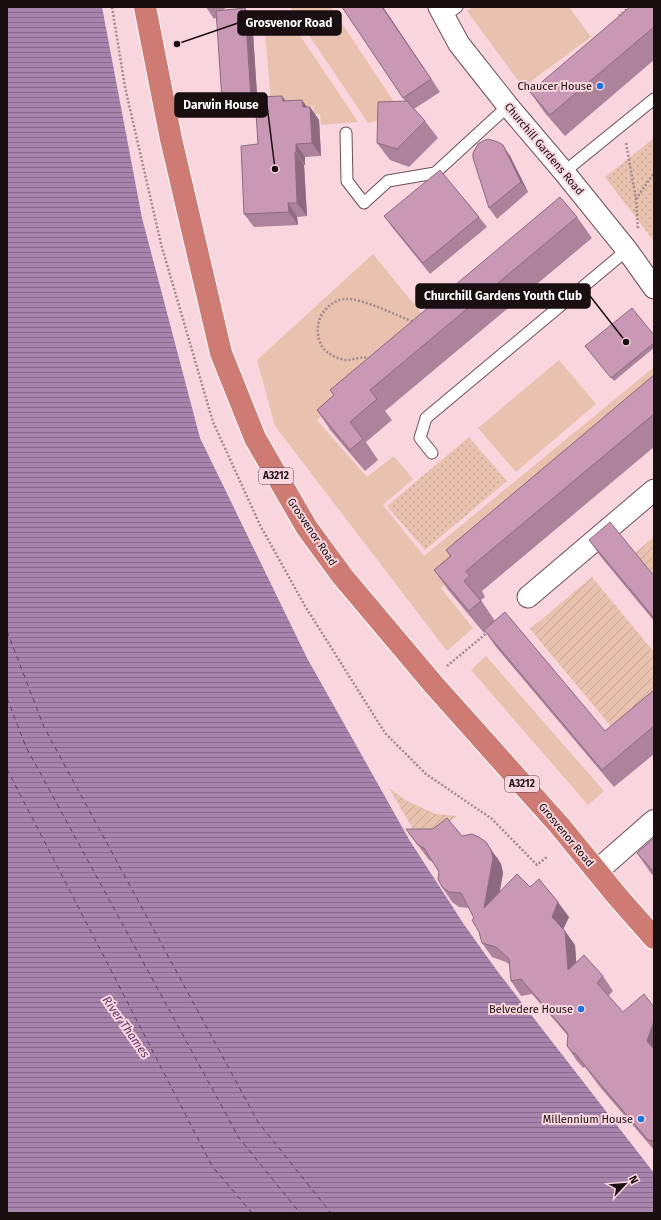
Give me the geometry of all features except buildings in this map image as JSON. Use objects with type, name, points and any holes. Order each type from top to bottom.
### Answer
[{"type":"highway","name":"Grosvenor Road","points":[[145,7],[171,139],[221,353],[255,438],[306,528],[343,577],[434,685],[559,825],[654,938]]},
{"type":"street","name":"Churchill Gardens Road","points":[[446,10],[458,44],[627,250],[654,288]]},
{"type":"street","points":[[528,597],[654,490]]},
{"type":"street","points":[[597,871],[654,821]]},
{"type":"lane","points":[[564,172],[654,99]]},
{"type":"lane","points":[[346,133],[347,181],[364,203],[388,181],[435,173],[508,106]]},
{"type":"lane","points":[[432,453],[420,438],[426,418],[627,250]]},
{"type":"path","points":[[618,18],[629,7]]},
{"type":"path","points":[[623,125],[636,199],[638,230],[627,250]]},
{"type":"path","points":[[636,199],[654,173]]},
{"type":"path","points":[[371,359],[365,356],[346,360],[335,357],[325,350],[319,339],[318,327],[320,317],[331,304],[345,299],[357,299],[418,324]]},
{"type":"path","points":[[448,666],[493,627]]},
{"type":"shaded area","points":[[290,7],[331,7],[402,114],[368,123]]},
{"type":"shaded area","points":[[473,7],[569,7],[591,37],[523,87],[467,11]]},
{"type":"shaded area","points":[[295,28],[358,122],[321,125],[320,114],[314,114],[313,106],[296,108],[295,101],[271,103],[265,31]]},
{"type":"shaded area","points":[[654,138],[654,241],[605,177]]},
{"type":"shaded area","points":[[373,254],[431,325],[317,420],[367,477],[394,456],[413,479],[383,505],[424,556],[654,367],[654,400],[441,588],[473,628],[447,651],[275,426],[257,360]]},
{"type":"shaded area","points":[[559,360],[596,404],[516,472],[478,428]]},
{"type":"shaded area","points":[[469,437],[507,481],[425,550],[387,506]]},
{"type":"shaded area","points":[[654,537],[654,576],[635,553]]},
{"type":"shaded area","points":[[592,577],[654,652],[654,704],[618,735],[530,629]]},
{"type":"shaded area","points":[[486,656],[604,791],[588,805],[471,670]]},
{"type":"shaded area","points":[[389,788],[405,800],[436,814],[457,816],[420,841]]},
{"type":"water","name":"River Thames","points":[[7,7],[102,7],[142,218],[200,438],[307,658],[410,841],[465,926],[498,972],[654,1173],[654,1213],[7,1213]]},
{"type":"ferry route","points":[[7,631],[44,727],[258,1122],[331,1213]]},
{"type":"ferry route","points":[[7,698],[26,747],[239,1138],[300,1213]]},
{"type":"ferry route","points":[[7,769],[212,1166],[252,1213]]},
{"type":"place","name":"Grosvenor Road","points":[[177,44]]},
{"type":"place","name":"Chaucer House","points":[[600,86]]},
{"type":"place","name":"Darwin House","points":[[275,169]]},
{"type":"place","name":"Churchill Gardens Youth Club","points":[[626,342]]},
{"type":"place","name":"Belvedere House","points":[[581,1009]]},
{"type":"place","name":"Millennium House","points":[[641,1119]]}]
